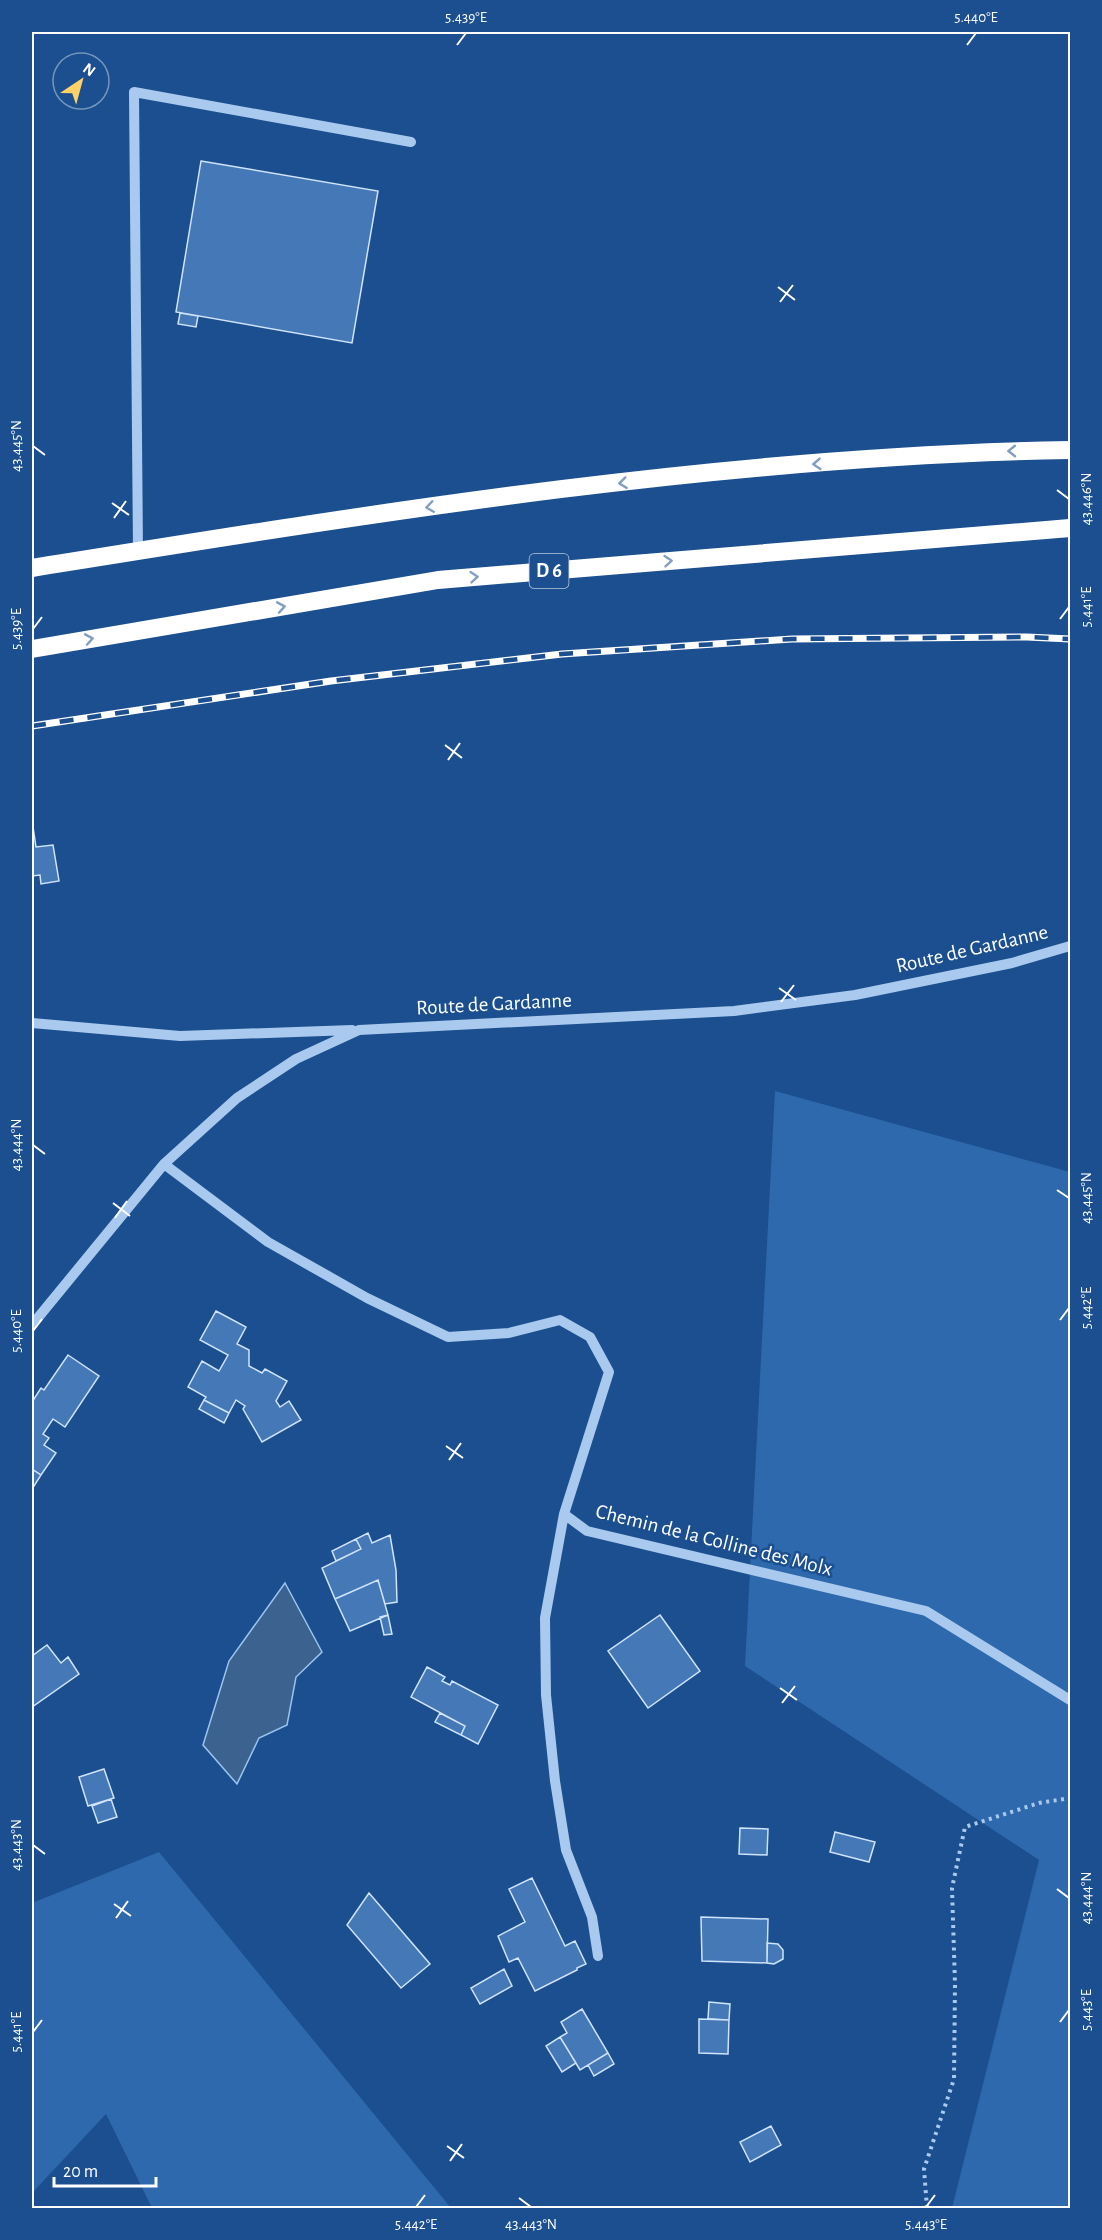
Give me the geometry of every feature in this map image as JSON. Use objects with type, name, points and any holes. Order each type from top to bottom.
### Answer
[{"type":"highway","points":[[32,568],[466,501],[719,471],[975,452],[1071,450]]},
{"type":"highway","name":"D 6","points":[[32,649],[438,580],[1071,528]]},
{"type":"street","points":[[138,551],[134,92],[411,142]]},
{"type":"street","name":"Route de Gardanne","points":[[32,1324],[164,1164],[237,1098],[296,1059],[359,1030],[734,1011],[855,995],[1012,963],[1071,946]]},
{"type":"street","points":[[32,1023],[180,1035],[359,1030]]},
{"type":"street","name":"Chemin de la Colline des Molx","points":[[164,1164],[268,1242],[367,1298],[448,1337],[509,1333],[560,1320],[590,1337],[609,1371],[564,1514],[587,1531],[926,1611],[1071,1700]]},
{"type":"street","points":[[564,1514],[545,1618],[546,1695],[555,1781],[566,1850],[592,1917],[598,1956]]},
{"type":"path","points":[[927,2208],[924,2169],[954,2079],[955,1984],[952,1888],[965,1827],[1039,1803],[1071,1798]]},
{"type":"shaded area","points":[[775,1091],[1070,1172],[1070,2208],[952,2208],[1039,1860],[745,1666]]},
{"type":"shaded area","points":[[285,1583],[322,1652],[296,1677],[287,1725],[259,1738],[237,1784],[203,1745],[229,1661]]},
{"type":"shaded area","points":[[159,1852],[451,2208],[152,2208],[106,2114],[32,2193],[32,1903]]},
{"type":"building","points":[[201,161],[378,191],[352,343],[176,312]]},
{"type":"building","points":[[180,313],[198,316],[196,327],[178,324]]},
{"type":"building","points":[[32,820],[36,847],[53,845],[59,881],[41,884],[40,875],[32,876]]},
{"type":"building","points":[[216,1311],[246,1327],[237,1344],[249,1350],[249,1366],[262,1373],[265,1369],[287,1381],[276,1401],[280,1407],[289,1401],[301,1420],[262,1442],[243,1409],[245,1406],[236,1400],[229,1413],[204,1400],[206,1397],[188,1387],[202,1361],[219,1371],[228,1355],[200,1340]]},
{"type":"building","points":[[68,1355],[99,1376],[65,1427],[53,1419],[43,1434],[49,1438],[44,1445],[56,1453],[41,1475],[32,1469],[32,1402],[41,1388],[44,1390]]},
{"type":"building","points":[[204,1400],[229,1413],[224,1423],[199,1409]]},
{"type":"building","points":[[32,1469],[41,1475],[34,1486],[32,1485]]},
{"type":"building","points":[[368,1533],[372,1543],[390,1535],[396,1570],[397,1602],[385,1604],[378,1580],[335,1599],[322,1568],[361,1549],[356,1539]]},
{"type":"building","points":[[356,1539],[361,1549],[336,1561],[332,1551]]},
{"type":"building","points":[[378,1580],[388,1615],[350,1631],[335,1599]]},
{"type":"building","points":[[388,1615],[392,1634],[384,1635],[380,1617]]},
{"type":"building","points":[[660,1615],[700,1671],[648,1708],[608,1651]]},
{"type":"building","points":[[47,1645],[61,1663],[68,1657],[79,1674],[32,1707],[32,1656]]},
{"type":"building","points":[[427,1667],[445,1677],[442,1681],[450,1685],[452,1681],[498,1705],[478,1744],[461,1735],[465,1726],[411,1697]]},
{"type":"building","points":[[440,1713],[465,1726],[461,1735],[435,1722]]},
{"type":"building","points":[[104,1769],[114,1798],[88,1806],[79,1777]]},
{"type":"building","points":[[111,1799],[117,1817],[98,1823],[92,1806]]},
{"type":"building","points":[[740,1828],[768,1829],[767,1855],[739,1854]]},
{"type":"building","points":[[835,1832],[875,1842],[869,1862],[830,1852]]},
{"type":"building","points":[[532,1878],[565,1946],[575,1941],[586,1964],[535,1991],[518,1958],[509,1962],[498,1936],[525,1922],[509,1889]]},
{"type":"building","points":[[369,1893],[430,1964],[401,1988],[347,1925]]},
{"type":"building","points":[[701,1917],[768,1919],[767,1963],[702,1961]]},
{"type":"building","points":[[767,1943],[778,1944],[783,1950],[783,1959],[774,1964],[767,1963]]},
{"type":"building","points":[[504,1969],[512,1986],[480,2004],[471,1988]]},
{"type":"building","points":[[709,2002],[730,2004],[729,2020],[708,2019]]},
{"type":"building","points":[[582,2009],[608,2053],[580,2070],[560,2037],[567,2033],[561,2022]]},
{"type":"building","points":[[699,2019],[729,2020],[728,2054],[699,2053]]},
{"type":"building","points":[[560,2037],[576,2063],[562,2072],[546,2046]]},
{"type":"building","points":[[608,2053],[614,2064],[594,2076],[588,2065]]},
{"type":"building","points":[[771,2126],[781,2145],[750,2162],[740,2142]]},
{"type":"railway","points":[[32,726],[331,681],[562,654],[792,639],[1027,637],[1070,639]]}]
